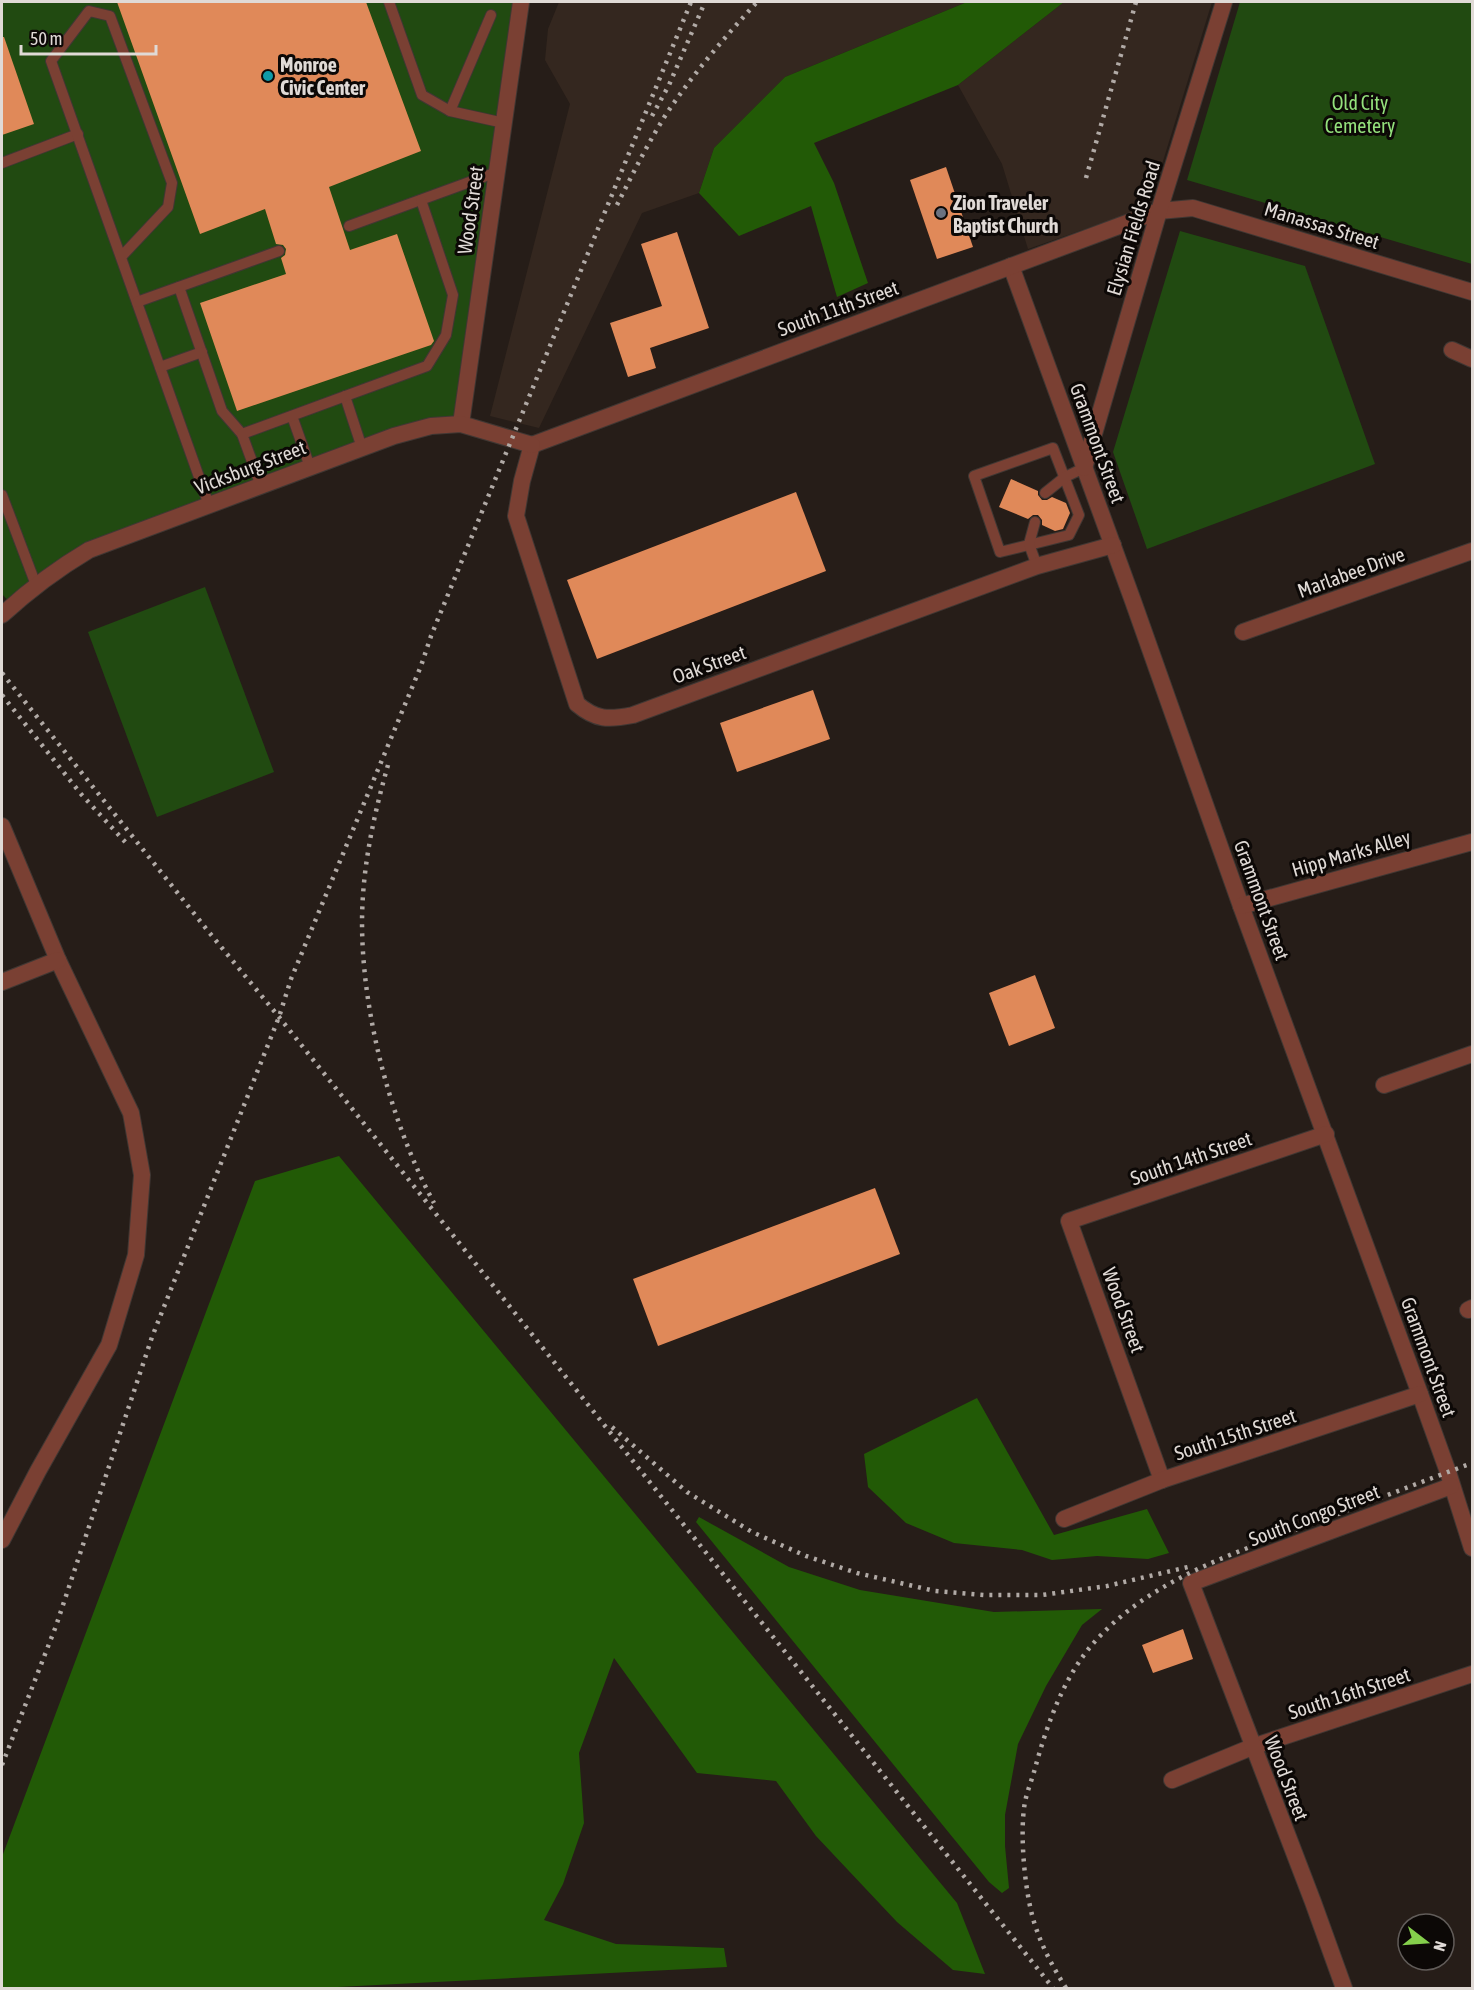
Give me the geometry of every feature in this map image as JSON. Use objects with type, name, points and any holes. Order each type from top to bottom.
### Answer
[{"type":"street","name":"Wood Street","points":[[461,424],[521,2]]},
{"type":"street","name":"Elysian Fields Road","points":[[1084,468],[1159,212],[1224,2]]},
{"type":"street","name":"Manassas Street","points":[[1159,212],[1192,208],[1473,292]]},
{"type":"street","name":"South 11th Street","points":[[532,445],[1159,212]]},
{"type":"street","name":"Grammont Street","points":[[1011,266],[1241,906],[1420,1394],[1473,1548]]},
{"type":"street","points":[[1452,350],[1473,359]]},
{"type":"street","name":"Vicksburg Street","points":[[2,615],[36,585],[89,550],[394,436],[431,426],[461,424],[532,445]]},
{"type":"street","name":"Oak Street","points":[[532,445],[522,481],[516,516],[577,704],[590,715],[613,719],[633,715],[1037,566],[1113,545]]},
{"type":"street","name":"Marlabee Drive","points":[[1243,632],[1473,551]]},
{"type":"street","points":[[2,826],[58,960],[131,1113],[142,1175],[136,1256],[109,1345],[2,1540]]},
{"type":"street","name":"Hipp Marks Alley","points":[[1241,906],[1473,842]]},
{"type":"street","points":[[2,982],[58,960]]},
{"type":"street","points":[[1384,1085],[1473,1054]]},
{"type":"street","name":"South 14th Street","points":[[1070,1221],[1326,1134]]},
{"type":"street","name":"Wood Street","points":[[1070,1221],[1162,1480]]},
{"type":"street","name":"South 15th Street","points":[[1064,1519],[1162,1480],[1420,1394]]},
{"type":"street","name":"South Congo Street","points":[[1191,1583],[1451,1486]]},
{"type":"street","name":"Wood Street","points":[[1191,1583],[1344,1989]]},
{"type":"street","name":"South 16th Street","points":[[1172,1780],[1252,1747],[1473,1674]]},
{"type":"lane","points":[[389,2],[422,95],[450,111],[504,123]]},
{"type":"lane","points":[[121,257],[168,207],[172,183],[110,16],[89,11],[51,61],[209,505]]},
{"type":"lane","points":[[450,111],[491,15]]},
{"type":"lane","points":[[2,162],[78,134]]},
{"type":"lane","points":[[349,226],[497,172]]},
{"type":"lane","points":[[242,434],[427,366],[446,335],[453,295],[421,200]]},
{"type":"lane","points":[[137,302],[279,251]]},
{"type":"lane","points":[[179,287],[222,411],[242,434],[261,486]]},
{"type":"lane","points":[[160,367],[202,352]]},
{"type":"lane","points":[[345,396],[362,448]]},
{"type":"lane","points":[[292,416],[310,467]]},
{"type":"lane","points":[[1053,448],[1065,477],[1079,515],[1070,535],[1000,552],[974,476],[1053,448]]},
{"type":"lane","points":[[1045,493],[1065,477],[1084,468]]},
{"type":"lane","points":[[2,496],[36,585]]},
{"type":"lane","points":[[1035,522],[1029,544],[1037,566]]},
{"type":"shaded area","points":[[559,2],[967,2],[785,77],[714,148],[699,193],[642,213],[539,428],[490,416],[570,104],[545,60],[548,29]]},
{"type":"shaded area","points":[[1064,2],[1212,2],[1149,201],[1131,213],[1028,249],[1002,164],[958,85]]},
{"type":"green space","name":"Monroe Civic Center","points":[[2,2],[521,2],[461,424],[431,426],[89,550],[12,605],[2,594]]},
{"type":"green space","points":[[967,2],[1064,2],[958,85],[814,143],[834,183],[868,283],[837,297],[811,206],[739,236],[699,193],[714,148],[785,77]]},
{"type":"green space","name":"Old City Cemetery","points":[[1240,2],[1472,2],[1472,264],[1187,180]]},
{"type":"green space","points":[[1180,231],[1305,266],[1375,464],[1147,549],[1113,452]]},
{"type":"green space","points":[[205,587],[274,772],[157,817],[88,632]]},
{"type":"green space","points":[[339,1156],[957,1903],[985,1974],[953,1970],[897,1922],[816,1836],[776,1781],[697,1773],[614,1658],[579,1753],[584,1823],[563,1884],[544,1920],[616,1944],[724,1948],[727,1967],[318,1988],[2,1988],[2,1857],[255,1181]]},
{"type":"green space","points":[[977,1398],[1054,1535],[1147,1509],[1169,1553],[1148,1559],[1097,1556],[1052,1560],[1022,1550],[954,1543],[906,1523],[868,1487],[864,1454]]},
{"type":"green space","points":[[699,1517],[789,1567],[860,1590],[994,1612],[1102,1609],[1082,1625],[1046,1686],[1018,1744],[1005,1815],[1009,1888],[1002,1893],[989,1882],[696,1522]]},
{"type":"building","name":"Monroe Civic Center","points":[[117,2],[366,2],[421,151],[329,187],[350,250],[397,234],[434,341],[431,345],[237,411],[200,303],[286,274],[281,258],[285,255],[286,249],[283,245],[276,244],[265,209],[200,234]]},
{"type":"building","points":[[2,37],[4,37],[34,124],[2,135]]},
{"type":"building","name":"Zion Traveler Baptist Church","points":[[946,167],[973,247],[937,259],[910,180]]},
{"type":"building","points":[[677,232],[709,328],[650,348],[656,368],[628,377],[610,323],[662,306],[641,244]]},
{"type":"building","points":[[1011,479],[1038,491],[1042,500],[1052,497],[1066,503],[1070,513],[1063,529],[1055,531],[1042,525],[1042,520],[1038,515],[1033,515],[1028,519],[999,507]]},
{"type":"building","points":[[796,492],[826,571],[597,659],[567,580]]},
{"type":"building","points":[[813,690],[830,739],[737,772],[720,723]]},
{"type":"building","points":[[1035,975],[1055,1028],[1009,1046],[989,993]]},
{"type":"building","points":[[875,1188],[900,1254],[658,1346],[633,1279]]},
{"type":"building","points":[[1183,1629],[1193,1659],[1153,1673],[1142,1645]]},
{"type":"railway","points":[[2,1765],[56,1626],[152,1337],[279,1017],[291,979],[691,2]]},
{"type":"railway","points":[[652,116],[669,85],[705,2]]},
{"type":"railway","points":[[617,205],[652,138],[675,101],[732,29],[757,2]]},
{"type":"railway","points":[[1086,178],[1136,2]]},
{"type":"railway","points":[[2,673],[1053,1988]]},
{"type":"railway","points":[[2,695],[81,794],[127,844]]},
{"type":"railway","points":[[388,765],[372,829],[364,879],[362,933],[365,973],[370,1013],[389,1094],[417,1169],[434,1203]]},
{"type":"railway","points":[[612,1427],[687,1492],[752,1532],[806,1556],[857,1573],[935,1591],[984,1595],[1042,1595],[1107,1586],[1188,1567]]},
{"type":"railway","points":[[1066,1988],[1045,1951],[1032,1915],[1024,1865],[1023,1815],[1027,1794],[1051,1717],[1067,1682],[1088,1649],[1122,1615],[1145,1598],[1196,1570],[1249,1547],[1472,1463]]},
{"type":"place","name":"Monroe Civic Center","points":[[268,76]]},
{"type":"place","name":"Zion Traveler Baptist Church","points":[[941,213]]}]
